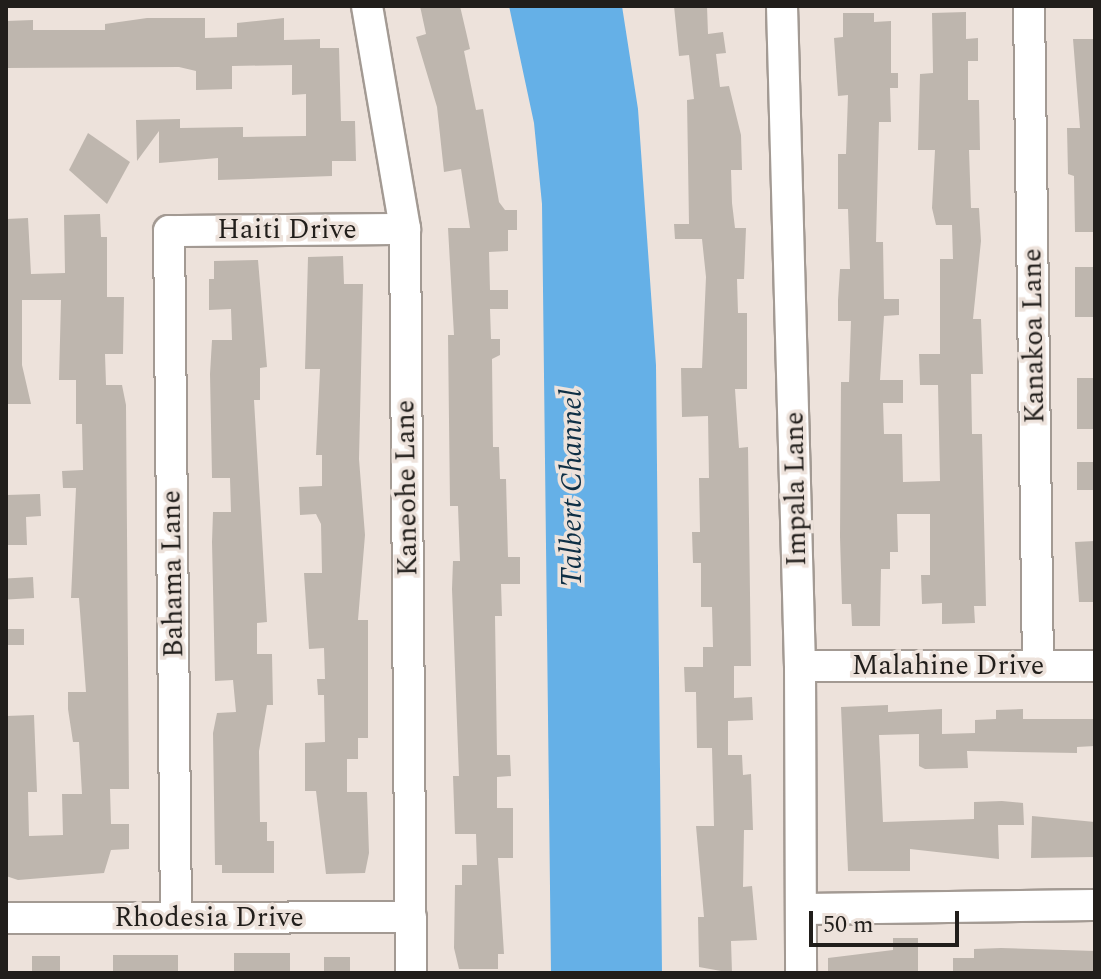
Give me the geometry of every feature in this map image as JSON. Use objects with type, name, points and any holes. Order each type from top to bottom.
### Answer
[{"type":"street","name":"Kaneohe Lane","points":[[367,6],[405,229],[411,973]]},
{"type":"street","name":"Impala Lane","points":[[782,6],[800,666],[801,973]]},
{"type":"street","name":"Kanakoa Lane","points":[[1029,6],[1038,665]]},
{"type":"street","name":"Haiti Drive","points":[[169,231],[405,229]]},
{"type":"street","name":"Bahama Lane","points":[[169,231],[176,918]]},
{"type":"street","name":"Malahine Drive","points":[[800,666],[1095,666]]},
{"type":"street","points":[[802,909],[1095,905]]},
{"type":"street","name":"Rhodesia Drive","points":[[6,918],[411,917]]},
{"type":"water","name":"Talbert Channel","points":[[509,6],[622,6],[638,109],[656,365],[662,973],[551,973],[542,204],[534,123]]},
{"type":"building","points":[[420,6],[460,6],[470,49],[464,51],[476,110],[483,109],[499,202],[505,210],[517,210],[517,230],[508,230],[508,251],[489,252],[490,290],[508,290],[508,309],[490,309],[491,339],[500,339],[500,355],[492,359],[493,447],[499,447],[500,479],[506,479],[508,557],[520,557],[520,584],[501,584],[502,616],[495,616],[497,755],[510,755],[511,776],[497,777],[497,808],[513,808],[513,858],[498,858],[504,954],[498,954],[498,969],[459,969],[454,948],[455,885],[462,885],[462,865],[477,865],[476,834],[455,834],[453,776],[459,776],[452,589],[453,561],[460,561],[458,506],[450,506],[448,335],[454,335],[448,228],[470,228],[461,169],[444,172],[437,107],[416,37],[426,34]]},
{"type":"building","points":[[674,6],[707,6],[708,34],[723,32],[726,53],[716,54],[720,87],[729,86],[741,135],[742,170],[731,170],[735,228],[746,228],[744,279],[737,279],[738,313],[747,313],[747,389],[735,389],[739,448],[748,447],[751,666],[734,666],[734,698],[752,697],[753,720],[728,721],[728,755],[742,755],[743,775],[751,774],[753,830],[744,830],[743,887],[752,886],[757,940],[731,941],[732,973],[699,967],[698,917],[704,917],[696,826],[714,826],[712,748],[697,748],[696,692],[685,692],[684,667],[703,667],[703,647],[713,647],[712,607],[701,607],[701,563],[693,563],[692,532],[700,532],[699,478],[709,478],[708,416],[682,417],[681,368],[702,368],[706,277],[702,239],[675,239],[674,224],[689,224],[687,100],[694,99],[689,55],[679,56]]},
{"type":"building","points":[[966,12],[966,39],[978,38],[978,61],[968,61],[968,100],[979,100],[980,150],[969,150],[971,208],[979,208],[981,241],[973,319],[981,319],[983,374],[971,374],[972,434],[982,434],[986,606],[974,606],[975,623],[942,624],[942,603],[922,604],[921,575],[930,575],[930,514],[897,514],[898,552],[890,552],[890,569],[881,569],[880,626],[852,626],[851,604],[842,604],[840,537],[841,382],[849,382],[851,321],[838,321],[840,269],[850,269],[848,209],[838,209],[838,154],[846,154],[848,95],[838,96],[834,38],[843,37],[843,13],[874,13],[874,22],[891,21],[891,73],[898,73],[898,88],[890,88],[891,122],[879,122],[876,242],[883,242],[884,299],[899,299],[899,315],[884,316],[880,380],[903,380],[903,403],[883,403],[884,434],[902,434],[903,482],[940,481],[938,385],[920,385],[919,354],[940,354],[940,259],[953,259],[952,225],[936,225],[932,208],[935,150],[918,150],[920,74],[933,73],[932,13]]},
{"type":"building","points":[[147,18],[205,18],[205,38],[237,37],[237,23],[284,18],[284,40],[320,39],[320,48],[339,48],[341,121],[355,121],[356,161],[332,161],[332,176],[218,180],[218,158],[159,163],[159,131],[137,161],[136,120],[180,119],[180,128],[243,127],[243,137],[306,136],[306,94],[292,95],[292,65],[232,66],[232,89],[196,90],[196,71],[179,67],[6,68],[6,21],[33,20],[33,30],[105,30],[105,24]]},
{"type":"building","points":[[1073,39],[1095,39],[1095,232],[1075,232],[1074,176],[1068,174],[1067,128],[1080,128]]},
{"type":"building","points":[[88,133],[130,162],[107,204],[69,170]]},
{"type":"building","points":[[100,214],[101,237],[107,237],[107,297],[124,297],[123,354],[105,354],[106,385],[122,385],[126,405],[129,789],[110,789],[111,824],[129,824],[129,849],[111,850],[104,873],[18,880],[6,876],[6,716],[34,715],[37,792],[28,792],[29,836],[63,835],[62,794],[82,794],[79,742],[73,742],[68,709],[68,692],[86,692],[79,598],[71,598],[76,488],[63,488],[62,471],[83,470],[82,424],[76,424],[76,380],[59,380],[61,300],[22,300],[22,365],[31,404],[6,404],[6,219],[28,218],[31,274],[65,273],[64,215]]},
{"type":"building","points":[[343,256],[344,284],[363,284],[359,459],[365,535],[358,620],[368,620],[368,738],[358,738],[358,759],[347,759],[347,792],[367,792],[369,853],[365,873],[326,874],[316,791],[305,791],[305,743],[325,742],[324,695],[318,695],[317,679],[325,679],[324,648],[309,649],[304,573],[322,573],[321,524],[316,514],[300,515],[299,487],[322,486],[322,455],[316,455],[320,369],[305,369],[308,257]]},
{"type":"building","points":[[258,260],[267,367],[260,368],[260,400],[254,400],[267,622],[257,623],[257,654],[272,654],[273,705],[267,705],[259,751],[260,822],[267,822],[267,841],[274,841],[274,873],[222,873],[222,865],[215,865],[213,733],[217,713],[236,712],[233,680],[215,681],[213,512],[231,512],[230,478],[212,478],[210,374],[212,340],[232,340],[231,309],[209,310],[209,279],[214,279],[214,261]]},
{"type":"building","points":[[1075,267],[1095,267],[1095,317],[1075,317]]},
{"type":"building","points":[[1077,378],[1095,378],[1095,429],[1077,429]]},
{"type":"building","points":[[1077,462],[1095,462],[1095,490],[1077,490]]},
{"type":"building","points":[[40,494],[41,516],[26,517],[27,545],[6,545],[6,495]]},
{"type":"building","points":[[1095,541],[1095,602],[1079,602],[1075,542]]},
{"type":"building","points":[[33,577],[34,598],[7,599],[6,578]]},
{"type":"building","points":[[6,629],[24,629],[24,645],[6,645]]},
{"type":"building","points":[[888,705],[888,712],[942,709],[942,734],[975,733],[975,720],[996,719],[996,710],[1023,709],[1023,719],[1095,719],[1095,746],[1077,747],[1077,753],[967,751],[968,768],[925,769],[919,766],[919,734],[879,735],[883,822],[974,819],[974,802],[1002,801],[1023,803],[1024,825],[998,825],[999,859],[910,849],[910,871],[848,871],[841,707]]},
{"type":"building","points":[[1032,816],[1095,822],[1095,857],[1031,858]]},
{"type":"building","points":[[893,938],[918,938],[918,973],[828,973],[828,958],[893,950]]},
{"type":"building","points":[[974,949],[1095,951],[1095,973],[953,973],[953,958],[974,958]]},
{"type":"building","points":[[234,953],[290,953],[290,973],[234,973]]},
{"type":"building","points":[[113,955],[178,955],[178,973],[113,973]]},
{"type":"building","points":[[32,956],[60,956],[60,973],[32,973]]},
{"type":"building","points":[[324,957],[350,957],[350,973],[324,973]]}]
